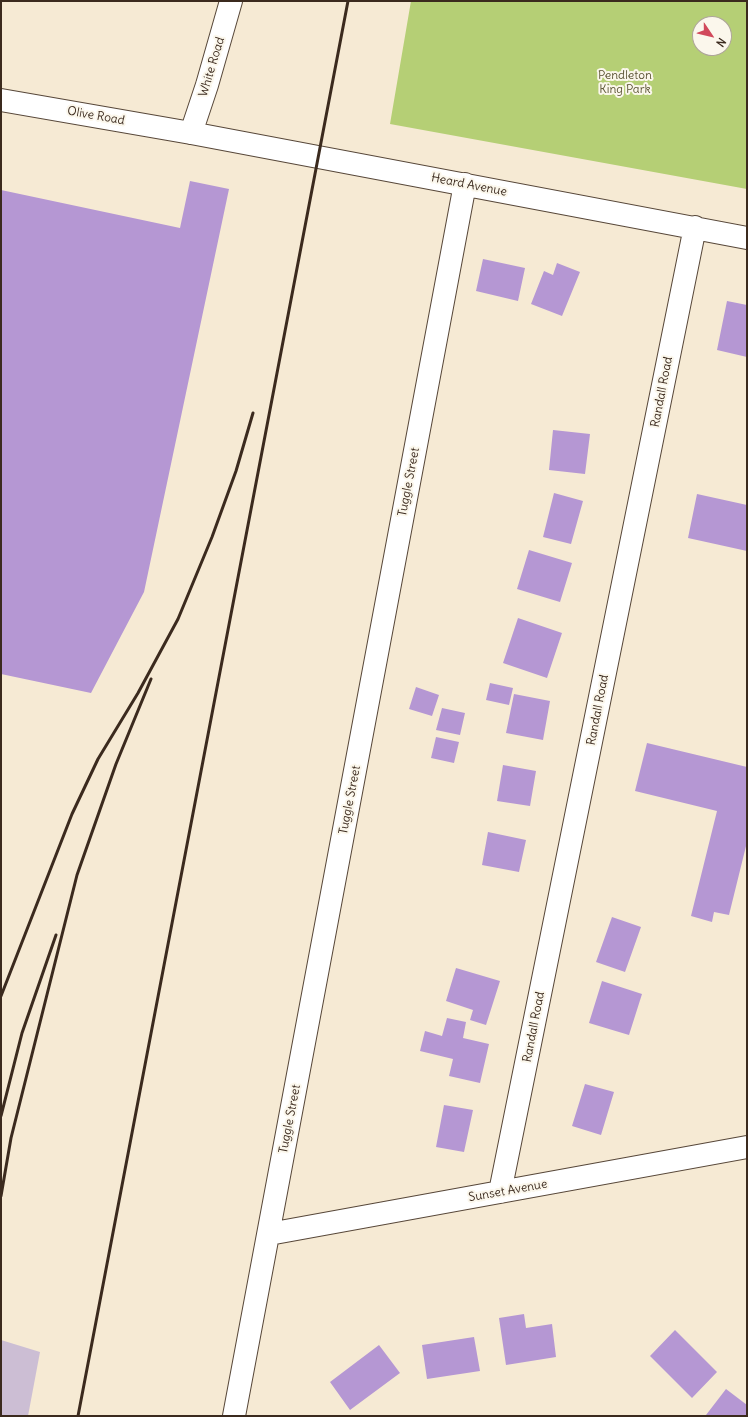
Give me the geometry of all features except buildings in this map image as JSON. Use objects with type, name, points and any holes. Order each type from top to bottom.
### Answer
[{"type":"street","name":"White Road","points":[[191,133],[207,85],[231,1]]},
{"type":"street","name":"Olive Road","points":[[1,100],[191,133]]},
{"type":"street","name":"Heard Avenue","points":[[191,133],[747,238]]},
{"type":"street","name":"Tuggle Street","points":[[234,1416],[465,184]]},
{"type":"street","name":"Randall Road","points":[[500,1192],[695,227]]},
{"type":"street","name":"Sunset Avenue","points":[[269,1234],[747,1147]]},
{"type":"shaded area","points":[[1,1340],[40,1352],[28,1416],[1,1416]]},
{"type":"green space","name":"Pendleton King Park","points":[[411,1],[747,1],[747,189],[390,124]]},
{"type":"railway","points":[[78,1416],[348,1]]},
{"type":"railway","points":[[1,996],[72,814],[98,759],[138,693],[178,619],[212,537],[236,471],[253,413]]},
{"type":"railway","points":[[1,1196],[11,1138],[77,875],[116,764],[151,679]]},
{"type":"railway","points":[[1,1116],[22,1033],[56,935]]}]
